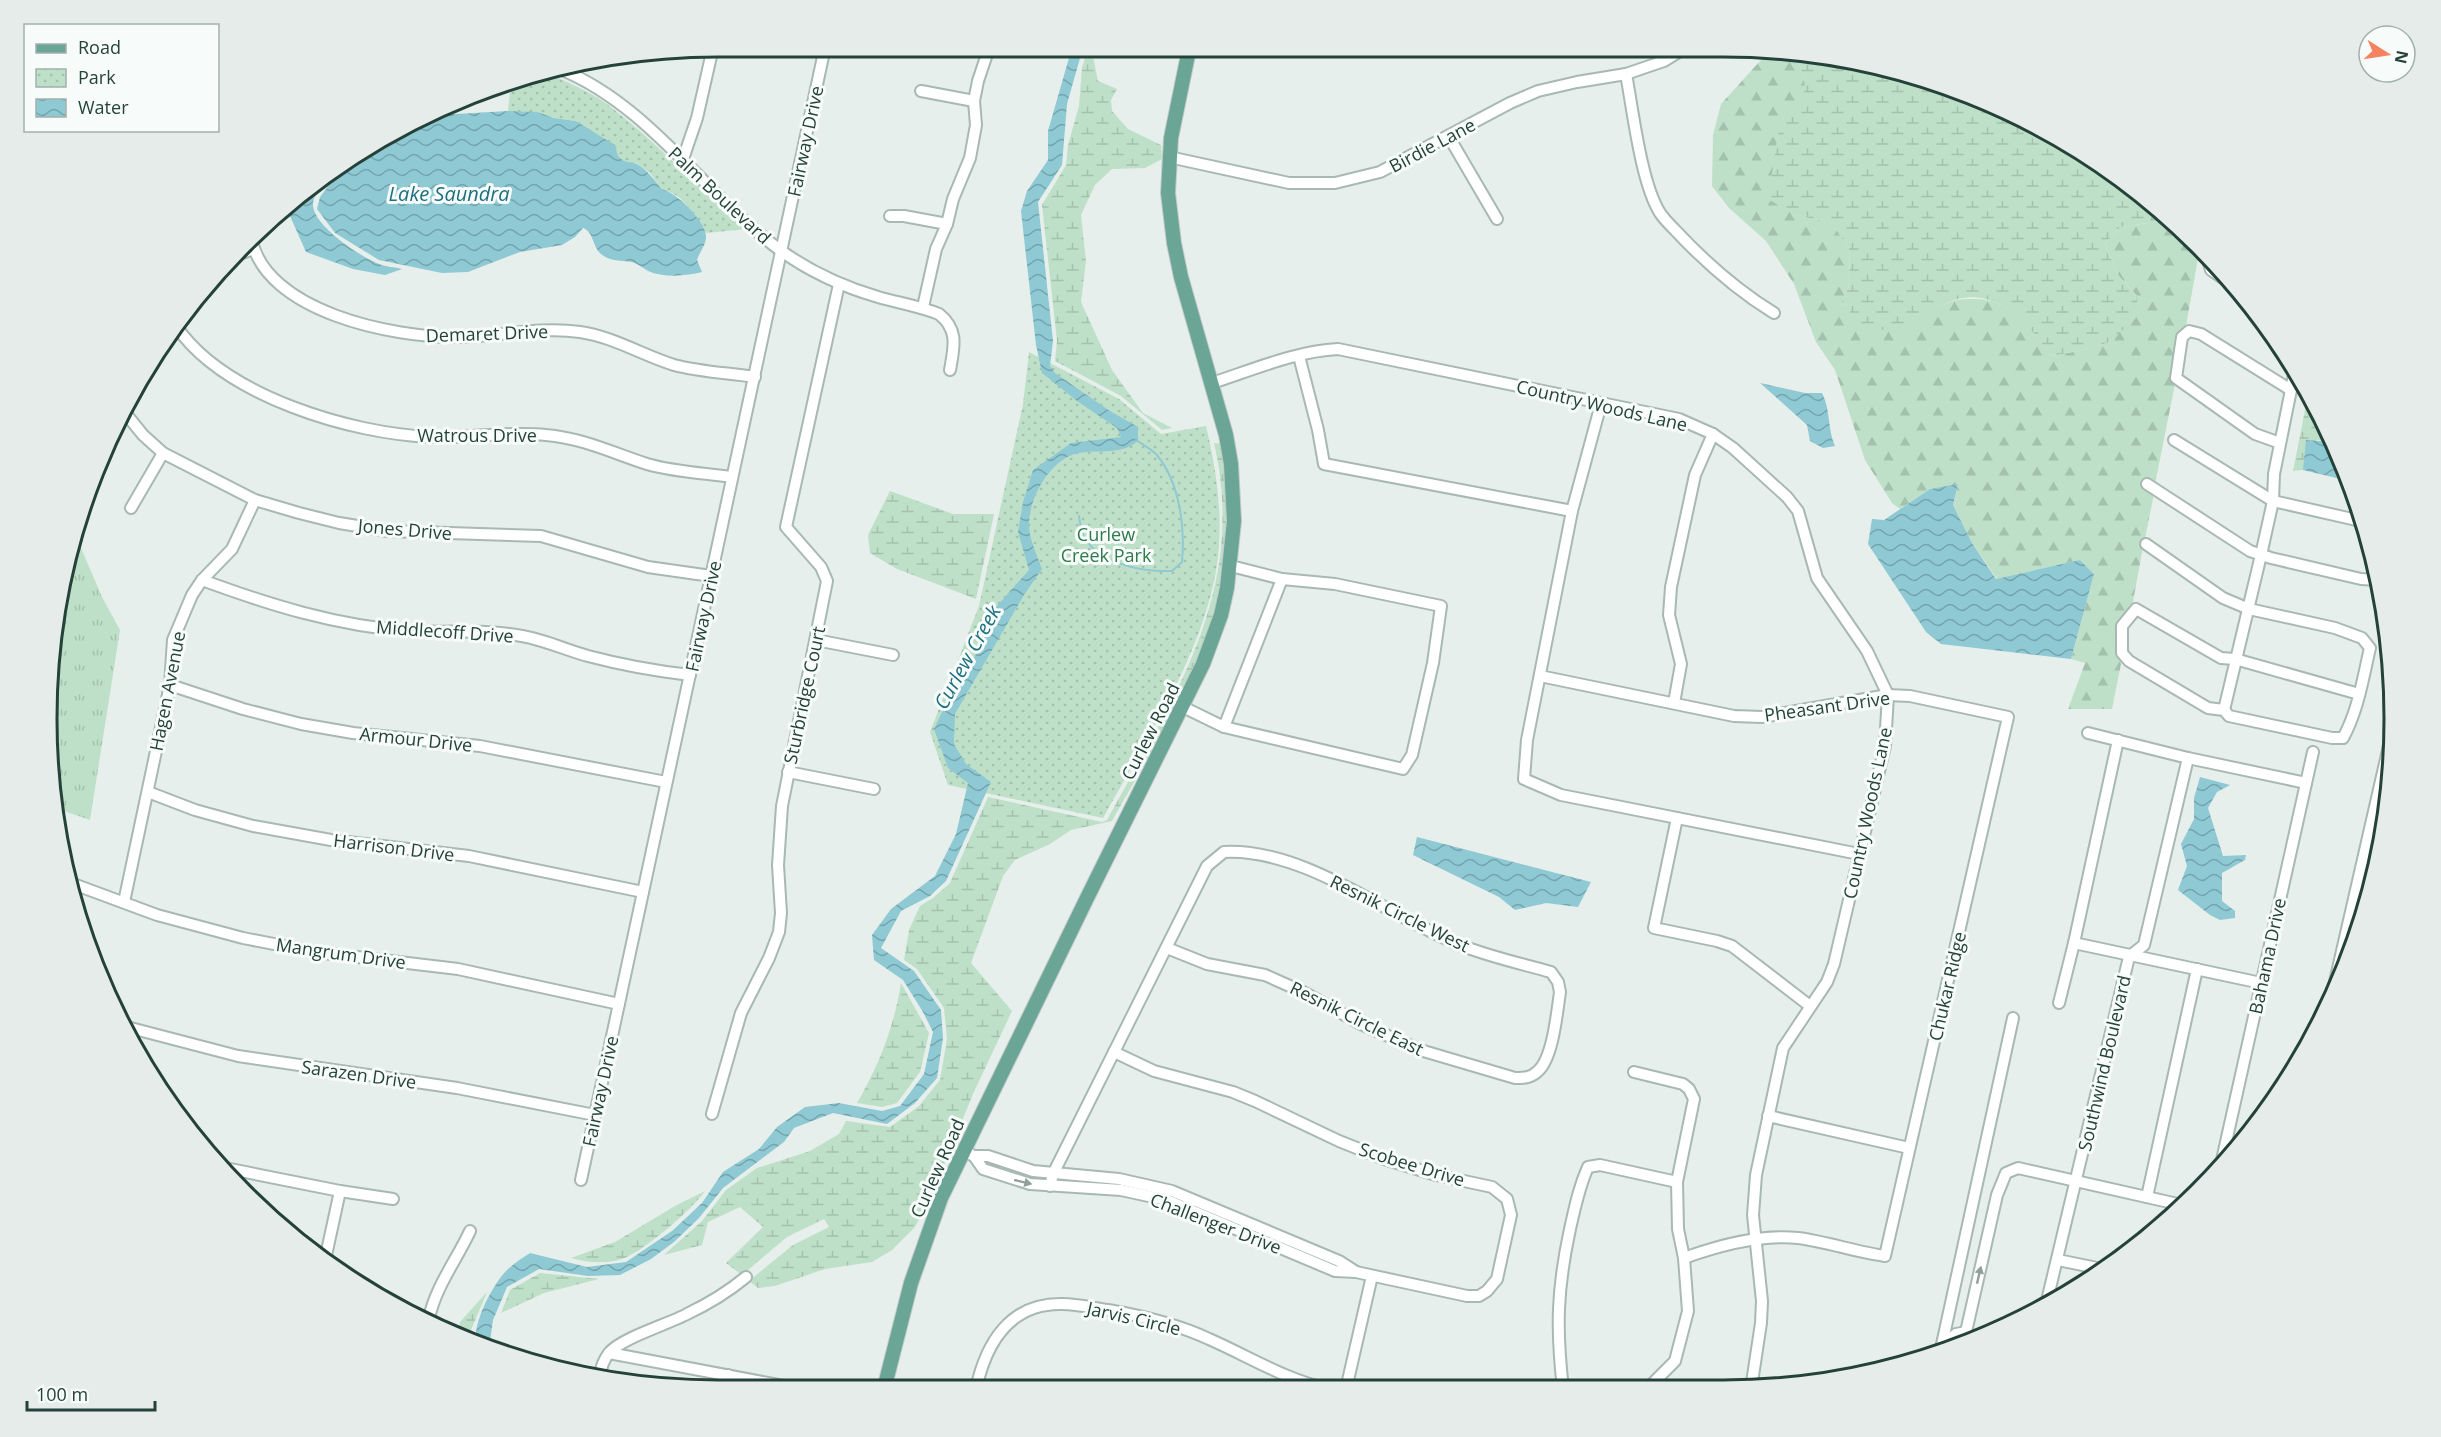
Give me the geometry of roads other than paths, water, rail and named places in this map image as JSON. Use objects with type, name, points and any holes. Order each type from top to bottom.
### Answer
[{"type":"main road","name":"Curlew Road","points":[[886,1380],[911,1283],[942,1198],[968,1153],[1183,707],[1221,615],[1231,566],[1234,521],[1231,464],[1226,435],[1174,243],[1168,193],[1169,157],[1188,57]]},
{"type":"street","points":[[682,162],[697,118],[711,57]]},
{"type":"street","name":"Fairway Drive","points":[[581,1180],[823,57]]},
{"type":"street","points":[[923,307],[936,249],[970,158],[976,125],[974,101],[986,57]]},
{"type":"street","name":"Birdie Lane","points":[[1169,157],[1289,183],[1310,185],[1335,183],[1380,172],[1510,103],[1538,91],[1626,74],[1670,57]]},
{"type":"street","name":"Palm Boulevard","points":[[570,74],[614,98],[645,124],[727,206],[781,251],[839,284],[879,297],[923,307],[939,314],[948,321],[954,331],[950,369]]},
{"type":"street","points":[[1626,74],[1640,152],[1660,214],[1694,250],[1756,302],[1774,313]]},
{"type":"street","points":[[921,91],[974,101]]},
{"type":"street","points":[[1449,137],[1497,219]]},
{"type":"street","points":[[890,216],[904,216],[947,224]]},
{"type":"street","name":"Demaret Drive","points":[[253,249],[277,281],[302,300],[326,312],[386,330],[413,335],[458,337],[546,330],[580,332],[626,344],[674,365],[755,377]]},
{"type":"street","name":"Sturbridge Court","points":[[712,1114],[741,1013],[769,958],[779,932],[782,905],[779,839],[782,806],[816,640],[826,576],[786,527],[839,284]]},
{"type":"street","points":[[2280,443],[2255,434],[2176,378],[2182,337],[2188,331],[2201,334],[2291,390]]},
{"type":"street","name":"Watrous Drive","points":[[182,332],[202,355],[243,384],[284,403],[334,420],[381,431],[432,437],[545,434],[586,442],[664,468],[732,477]]},
{"type":"street","name":"Country Woods Lane","points":[[1212,383],[1299,356],[1338,349],[1679,419],[1713,434],[1772,483],[1798,511],[1817,578],[1867,651],[1888,695],[1885,746],[1834,964],[1827,982],[1783,1048],[1768,1116],[1753,1201],[1761,1323],[1752,1379]]},
{"type":"street","points":[[1299,356],[1314,411],[1324,464],[1572,511]]},
{"type":"street","points":[[2224,710],[2235,659],[2250,609],[2273,501],[2274,474],[2292,383]]},
{"type":"street","points":[[1601,404],[1572,511],[1527,740],[1524,779],[1561,795],[1859,854]]},
{"type":"street","name":"Jones Drive","points":[[129,418],[143,435],[163,453],[255,500],[339,523],[388,531],[541,536],[648,567],[711,576]]},
{"type":"street","points":[[1674,703],[1681,664],[1669,615],[1671,587],[1695,475],[1713,434]]},
{"type":"street","points":[[2174,440],[2273,501],[2353,519]]},
{"type":"street","points":[[131,508],[163,453]]},
{"type":"street","points":[[2147,484],[2250,551],[2369,579]]},
{"type":"street","name":"Hagen Avenue","points":[[124,902],[170,685],[173,640],[185,609],[202,580],[232,549],[255,500]]},
{"type":"street","points":[[2146,544],[2223,598],[2250,609],[2335,628],[2362,638],[2370,648],[2359,694],[2351,721],[2343,738],[2332,738],[2229,716],[2224,710],[2208,708],[2129,661],[2122,653],[2122,626],[2136,609],[2220,658],[2235,659],[2359,694]]},
{"type":"street","points":[[1183,707],[1224,727],[1403,769],[1412,755],[1433,663],[1442,606],[1335,584],[1282,579],[1231,566]]},
{"type":"street","points":[[1224,727],[1282,579]]},
{"type":"street","name":"Middlecoff Drive","points":[[202,580],[261,602],[308,615],[387,629],[490,632],[522,636],[646,670],[690,675]]},
{"type":"street","points":[[816,640],[892,655]]},
{"type":"street","name":"Pheasant Drive","points":[[1540,676],[1734,716],[1762,717],[1888,695],[1910,696],[2008,717]]},
{"type":"street","name":"Armour Drive","points":[[170,685],[243,709],[301,724],[353,733],[480,746],[666,782]]},
{"type":"street","name":"Chukar Ridge","points":[[1756,1239],[1796,1238],[1886,1256],[2008,717]]},
{"type":"street","points":[[2088,733],[2188,758],[2306,783]]},
{"type":"street","points":[[2059,1003],[2118,740]]},
{"type":"street","name":"Bahama Drive","points":[[2224,1150],[2313,752]]},
{"type":"street","name":"Southwind Boulevard","points":[[2049,1293],[2130,956],[2144,945],[2188,758]]},
{"type":"street","points":[[788,772],[874,789]]},
{"type":"street","points":[[2342,950],[2381,782]]},
{"type":"street","name":"Harrison Drive","points":[[148,792],[195,810],[253,826],[331,840],[469,856],[643,892]]},
{"type":"street","points":[[1677,818],[1654,928],[1732,946],[1810,1006]]},
{"type":"street","name":"Resnik Circle West","points":[[1167,948],[1207,866],[1224,852],[1240,852],[1277,860],[1330,878],[1456,944],[1551,972],[1558,982],[1560,992],[1553,1030]]},
{"type":"street","name":"Mangrum Drive","points":[[79,886],[157,915],[243,938],[315,952],[458,969],[619,1004]]},
{"type":"street","points":[[2074,943],[2261,983]]},
{"type":"street","points":[[1050,1186],[1053,1174],[1167,948]]},
{"type":"street","name":"Resnik Circle East","points":[[1167,948],[1208,964],[1239,969],[1281,981],[1361,1024],[1420,1050],[1515,1078],[1531,1076],[1540,1070],[1546,1059],[1553,1030]]},
{"type":"street","points":[[2147,1197],[2197,969]]},
{"type":"street","points":[[1943,1342],[2013,1018]]},
{"type":"street","name":"Sarazen Drive","points":[[135,1029],[238,1056],[457,1088],[595,1115]]},
{"type":"street","name":"Scobee Drive","points":[[1114,1052],[1154,1071],[1233,1092],[1256,1101],[1339,1141],[1384,1159],[1436,1175],[1492,1187],[1507,1199],[1511,1215],[1497,1279],[1487,1291],[1479,1296],[1467,1296],[1372,1276]]},
{"type":"street","points":[[1634,1072],[1683,1084],[1689,1089],[1694,1099],[1677,1182],[1677,1229],[1684,1258],[1688,1311],[1675,1361],[1656,1380]]},
{"type":"street","points":[[1768,1116],[1910,1148]]},
{"type":"street","name":"Challenger Drive","points":[[968,1153],[988,1156],[1033,1171],[1118,1184],[1178,1199],[1297,1250],[1335,1271],[1356,1272],[1372,1276]]},
{"type":"street","name":"Challenger Drive","points":[[968,1153],[983,1169],[1005,1177],[1050,1186],[1118,1184]]},
{"type":"street","points":[[1562,1380],[1557,1304],[1560,1272],[1580,1185],[1588,1167],[1600,1165],[1677,1182]]},
{"type":"street","points":[[1970,1332],[1997,1195],[2006,1173],[2018,1168],[2173,1203]]},
{"type":"street","points":[[236,1170],[393,1199]]},
{"type":"street","points":[[327,1251],[340,1191]]},
{"type":"street","points":[[430,1314],[440,1284],[460,1253],[470,1231]]},
{"type":"street","points":[[1684,1258],[1715,1247],[1756,1239]]},
{"type":"street","points":[[2058,1260],[2093,1267]]},
{"type":"street","points":[[1348,1380],[1372,1276]]},
{"type":"street","points":[[601,1369],[609,1353],[622,1343],[687,1315],[735,1287],[746,1277]]},
{"type":"street","name":"Jarvis Circle","points":[[978,1380],[988,1349],[1004,1328],[1031,1309],[1061,1304],[1160,1320],[1209,1338],[1300,1380]]},
{"type":"street","points":[[1950,1339],[1956,1334],[1965,1334]]},
{"type":"street","points":[[609,1353],[754,1380]]},
{"type":"street","points":[[727,1380],[728,1375]]},
{"type":"water","points":[[1069,57],[1080,57],[1067,104],[1062,165],[1038,202],[1053,341],[1050,366],[1055,373],[1110,411],[1138,427],[1138,441],[1115,451],[1083,452],[1065,459],[1047,475],[1034,498],[1029,523],[1031,538],[1042,569],[1024,595],[955,714],[954,744],[966,764],[991,782],[946,881],[930,896],[901,911],[881,948],[914,971],[941,1010],[943,1038],[937,1078],[915,1103],[887,1124],[833,1113],[794,1128],[784,1142],[723,1188],[699,1218],[674,1242],[651,1259],[620,1275],[588,1276],[539,1269],[507,1287],[493,1320],[490,1339],[476,1334],[481,1314],[496,1284],[507,1270],[530,1253],[587,1267],[626,1262],[672,1231],[702,1203],[723,1172],[759,1149],[777,1127],[805,1107],[839,1103],[882,1111],[900,1106],[924,1074],[933,1032],[903,980],[874,960],[872,935],[891,909],[935,876],[956,834],[968,783],[948,768],[934,729],[951,693],[972,663],[996,607],[1029,570],[1018,532],[1023,502],[1033,470],[1071,443],[1121,437],[1117,428],[1077,401],[1042,373],[1036,345],[1021,211],[1027,191],[1048,160],[1048,131]]},
{"type":"water","name":"Lake Saundra","points":[[537,112],[554,118],[576,121],[615,145],[620,158],[644,169],[661,189],[682,201],[701,223],[706,240],[697,260],[702,272],[661,275],[632,262],[608,258],[598,251],[589,233],[583,228],[575,237],[562,245],[520,252],[468,272],[442,273],[379,260],[335,233],[317,209],[320,197],[330,184],[388,146],[449,114]]},
{"type":"water","points":[[317,193],[313,206],[316,214],[330,232],[361,255],[382,265],[402,269],[385,275],[353,269],[306,252],[290,216]]},
{"type":"water","points":[[1760,383],[1805,393],[1822,393],[1835,446],[1823,448],[1810,441],[1807,425]]},
{"type":"water","points":[[2306,440],[2323,441],[2339,479],[2303,470]]},
{"type":"water","points":[[1958,484],[1953,505],[1972,543],[1996,579],[2080,560],[2094,574],[2071,659],[1941,644],[1926,632],[1868,544],[1872,519],[1884,520],[1930,489]]},
{"type":"water","points":[[2200,777],[2230,785],[2217,792],[2208,808],[2223,856],[2246,855],[2245,860],[2222,873],[2222,901],[2235,911],[2235,918],[2220,920],[2178,890],[2187,866],[2181,844],[2194,819],[2194,798]]},
{"type":"water","points":[[1417,837],[1591,882],[1578,907],[1546,903],[1515,910],[1499,897],[1413,855]]},
{"type":"waterway","points":[[1079,516],[1085,539],[1093,548],[1113,561],[1136,568],[1161,571],[1172,571],[1182,562],[1183,534],[1176,491],[1164,465],[1156,454],[1136,440]]},
{"type":"park label","name":"Curlew Creek Park","points":[[1106,544]]},
{"type":"water label","name":"Curlew Creek","points":[[967,657]]}]
